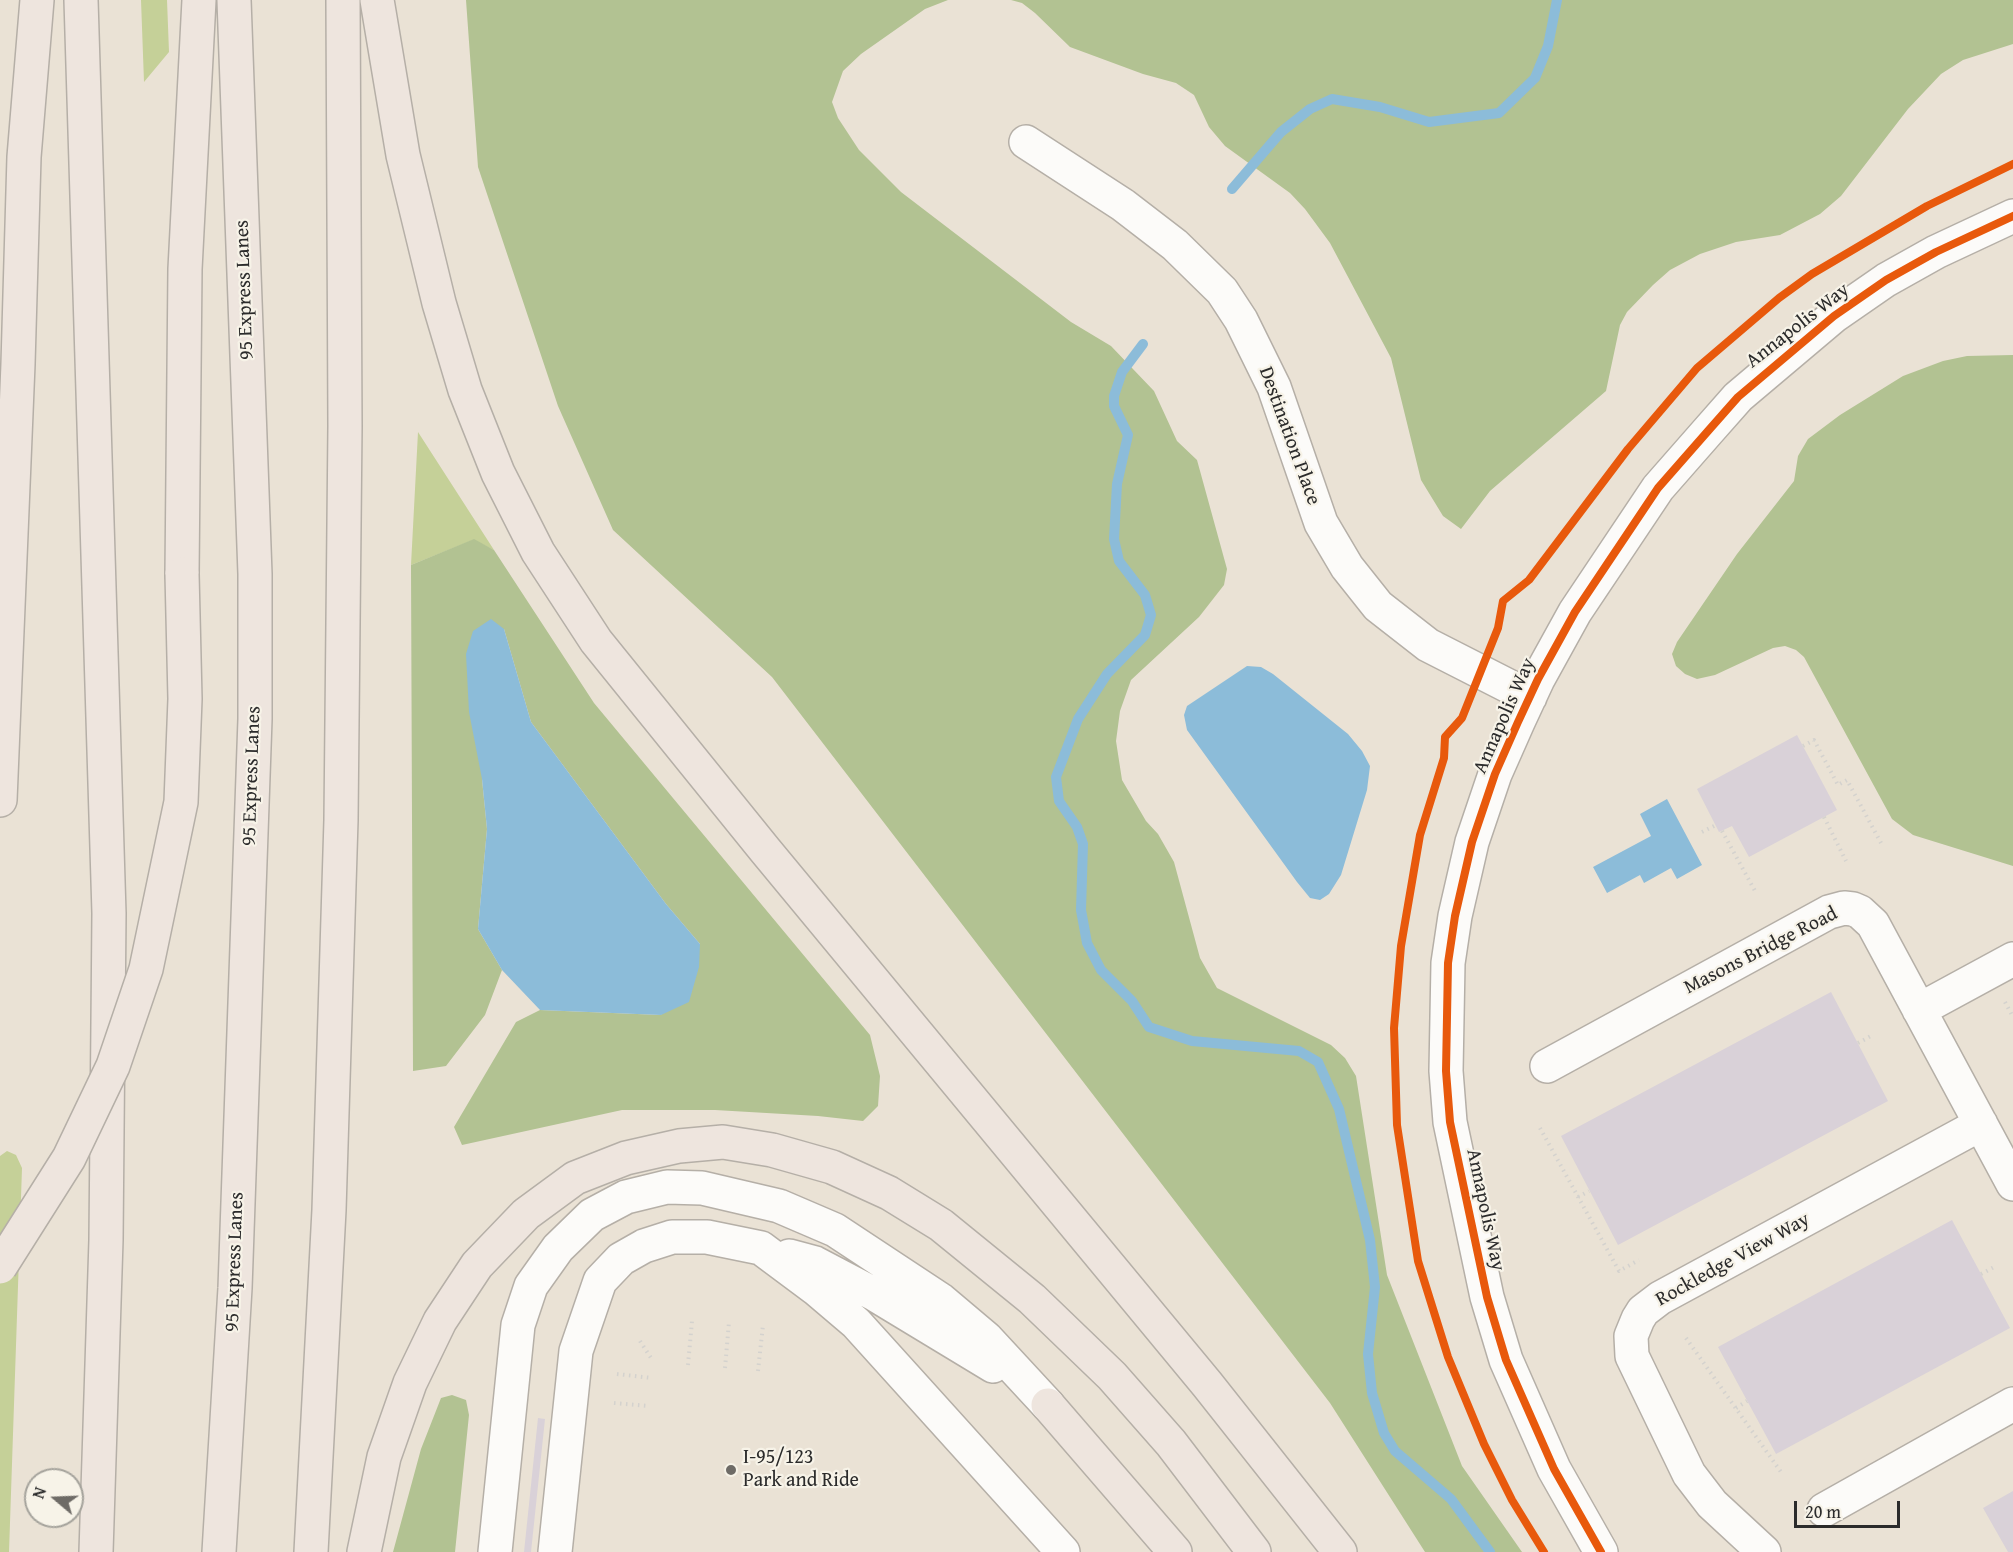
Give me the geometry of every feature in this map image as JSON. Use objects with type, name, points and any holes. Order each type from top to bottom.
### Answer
[{"type":"highway","points":[[0,800],[24,157],[37,0]]},
{"type":"highway","points":[[81,0],[109,913],[106,1240],[96,1552]]},
{"type":"highway","points":[[0,1267],[69,1158],[113,1066],[146,969],[181,802],[185,699],[182,574],[185,269],[199,0]]},
{"type":"highway","name":"95 Express Lanes","points":[[219,1552],[235,1288],[255,708],[255,574],[234,0]]},
{"type":"highway","points":[[311,1552],[330,1186],[341,844],[345,438],[343,0]]},
{"type":"highway","points":[[377,0],[403,155],[452,346],[465,390],[498,473],[538,552],[596,641],[772,860],[1207,1384],[1340,1552]]},
{"type":"highway","points":[[364,1552],[384,1457],[410,1383],[440,1322],[477,1265],[526,1214],[575,1178],[626,1158],[680,1146],[723,1142],[772,1150],[832,1167],[889,1192],[941,1225],[1032,1299],[1112,1376],[1172,1443],[1254,1552]]},
{"type":"highway","points":[[1048,1405],[1175,1552]]},
{"type":"street","name":"Destination Place","points":[[1026,142],[1139,217],[1175,246],[1222,291],[1240,320],[1274,387],[1321,523],[1347,567],[1378,606],[1428,645],[1530,697]]},
{"type":"street","name":"Annapolis Way","points":[[1601,1552],[1554,1469],[1506,1360],[1487,1298],[1450,1122],[1446,1011],[1448,963],[1455,916],[1472,842],[1495,774],[1530,697],[1575,612],[1613,552],[1659,488],[1738,397],[1834,316],[1886,280],[1988,225],[2013,216]]},
{"type":"street","name":"Masons Bridge Road","points":[[1547,1066],[1829,912],[1844,908],[1860,912],[1873,924],[2013,1185]]},
{"type":"street","points":[[1919,1010],[2013,959]]},
{"type":"street","name":"Rockledge View Way","points":[[1764,1552],[1712,1504],[1689,1474],[1632,1356],[1631,1336],[1638,1319],[1643,1311],[1660,1298],[1981,1124]]},
{"type":"street","points":[[495,1552],[518,1325],[531,1286],[558,1248],[592,1215],[626,1197],[667,1187],[702,1188],[780,1206],[835,1230],[941,1300],[986,1338],[1048,1405]]},
{"type":"street","points":[[555,1552],[576,1351],[600,1281],[621,1258],[644,1246],[672,1237],[707,1237],[761,1248],[815,1263],[874,1294],[972,1352],[1048,1405]]},
{"type":"street","points":[[761,1248],[816,1289],[856,1323],[1063,1552]]},
{"type":"street","points":[[1824,1510],[2013,1404]]},
{"type":"path","points":[[1803,746],[1814,740],[1838,784],[1847,780],[1881,843]]},
{"type":"path","points":[[1824,817],[1846,861]]},
{"type":"path","points":[[1702,832],[1716,825]]},
{"type":"path","points":[[1722,831],[1755,891]]},
{"type":"path","points":[[1858,1043],[1871,1036]]},
{"type":"path","points":[[1540,1128],[1619,1271],[1639,1260]]},
{"type":"path","points":[[1578,1197],[1589,1191]]},
{"type":"path","points":[[1981,1274],[1996,1266]]},
{"type":"path","points":[[688,1365],[692,1321]]},
{"type":"path","points":[[725,1368],[729,1322]]},
{"type":"path","points":[[758,1371],[763,1325]]},
{"type":"path","points":[[1686,1338],[1781,1472]]},
{"type":"path","points":[[640,1341],[653,1361]]},
{"type":"path","points":[[617,1374],[652,1377]]},
{"type":"path","points":[[1736,1408],[1748,1401]]},
{"type":"path","points":[[614,1403],[649,1406]]},
{"type":"green space","points":[[141,0],[167,0],[169,52],[144,82]]},
{"type":"green space","points":[[466,0],[948,0],[925,9],[861,54],[843,71],[832,102],[838,118],[859,150],[901,192],[1071,322],[1111,346],[1154,391],[1177,441],[1197,460],[1227,569],[1224,585],[1199,617],[1131,680],[1120,711],[1116,741],[1122,780],[1174,862],[1200,958],[1217,988],[1331,1045],[1345,1058],[1356,1076],[1387,1275],[1462,1466],[1522,1552],[1425,1552],[1330,1403],[772,677],[613,530],[558,406],[478,167]]},
{"type":"green space","points":[[1011,0],[2013,0],[2013,44],[1963,60],[1941,74],[1908,109],[1841,196],[1820,214],[1780,235],[1736,242],[1700,254],[1670,270],[1627,312],[1620,325],[1606,391],[1490,491],[1461,529],[1443,516],[1421,480],[1391,358],[1330,243],[1305,209],[1290,193],[1225,146],[1209,127],[1194,95],[1176,83],[1143,74],[1070,47],[1035,13],[1022,3]]},
{"type":"green space","points":[[2013,355],[2013,866],[1913,835],[1892,819],[1804,657],[1796,650],[1785,646],[1773,648],[1715,675],[1697,679],[1685,674],[1676,666],[1672,654],[1677,642],[1737,554],[1794,481],[1798,456],[1808,439],[1840,415],[1903,376],[1943,361],[1967,356]]},
{"type":"green space","points":[[418,432],[494,550],[473,540],[411,565]]},
{"type":"green space","points":[[474,539],[494,550],[594,703],[870,1035],[880,1076],[878,1106],[863,1121],[715,1110],[622,1110],[462,1145],[454,1127],[516,1022],[540,1010],[661,1015],[700,944],[666,904],[531,722],[504,629],[482,779],[487,829],[478,929],[502,970],[485,1015],[446,1066],[413,1071],[411,565]]},
{"type":"green space","points":[[7,1151],[16,1155],[22,1168],[9,1552],[0,1552],[0,1156]]},
{"type":"green space","points":[[452,1395],[466,1400],[469,1415],[455,1552],[393,1552],[421,1449],[441,1398]]},
{"type":"water","points":[[491,619],[504,629],[531,722],[666,904],[700,944],[699,967],[689,1002],[661,1015],[540,1010],[502,970],[478,929],[487,829],[482,779],[469,712],[466,654],[473,631]]},
{"type":"water","points":[[1247,666],[1261,667],[1273,674],[1348,734],[1362,751],[1370,766],[1367,790],[1341,875],[1329,894],[1320,900],[1310,898],[1297,882],[1187,730],[1184,715],[1187,706]]},
{"type":"water","points":[[1667,799],[1702,865],[1677,879],[1671,868],[1644,883],[1640,875],[1607,893],[1593,867],[1651,836],[1640,814]]},
{"type":"building","points":[[1797,735],[1837,810],[1749,857],[1732,826],[1719,832],[1697,789]]},
{"type":"building","points":[[1831,992],[1888,1101],[1618,1245],[1561,1136]]},
{"type":"building","points":[[1952,1220],[2010,1328],[1776,1454],[1718,1347]]},
{"type":"building","points":[[538,1418],[545,1419],[531,1552],[524,1552]]},
{"type":"building","points":[[2013,1491],[2013,1552],[2008,1552],[1983,1508]]},
{"type":"waterway","points":[[1232,189],[1281,132],[1310,109],[1332,99],[1380,107],[1429,122],[1499,113],[1535,78],[1548,46],[1557,0]]},
{"type":"waterway","points":[[1143,344],[1122,372],[1114,396],[1114,406],[1128,435],[1117,484],[1114,539],[1119,561],[1145,595],[1151,615],[1145,635],[1107,674],[1078,719],[1056,777],[1059,801],[1077,827],[1083,844],[1081,910],[1087,943],[1101,970],[1132,1001],[1149,1027],[1192,1041],[1299,1051],[1318,1062],[1339,1109],[1370,1240],[1375,1287],[1368,1354],[1372,1393],[1384,1433],[1395,1451],[1451,1499],[1490,1552]]},
{"type":"cycle path","points":[[1544,1552],[1512,1500],[1484,1444],[1448,1357],[1418,1261],[1397,1125],[1394,1028],[1401,946],[1420,835],[1444,758],[1445,737],[1462,718],[1498,628],[1503,601],[1529,580],[1628,449],[1697,368],[1779,298],[1812,274],[1927,206],[2013,164]]},
{"type":"cycle path","points":[[1601,1552],[1554,1469],[1506,1360],[1487,1297],[1450,1122],[1446,1071],[1448,963],[1455,916],[1472,842],[1495,774],[1538,679],[1575,612],[1658,488],[1738,397],[1834,316],[1886,280],[1936,252],[2013,216]]},
{"type":"place","name":"I-95/123 Park and Ride","points":[[731,1470]]}]
